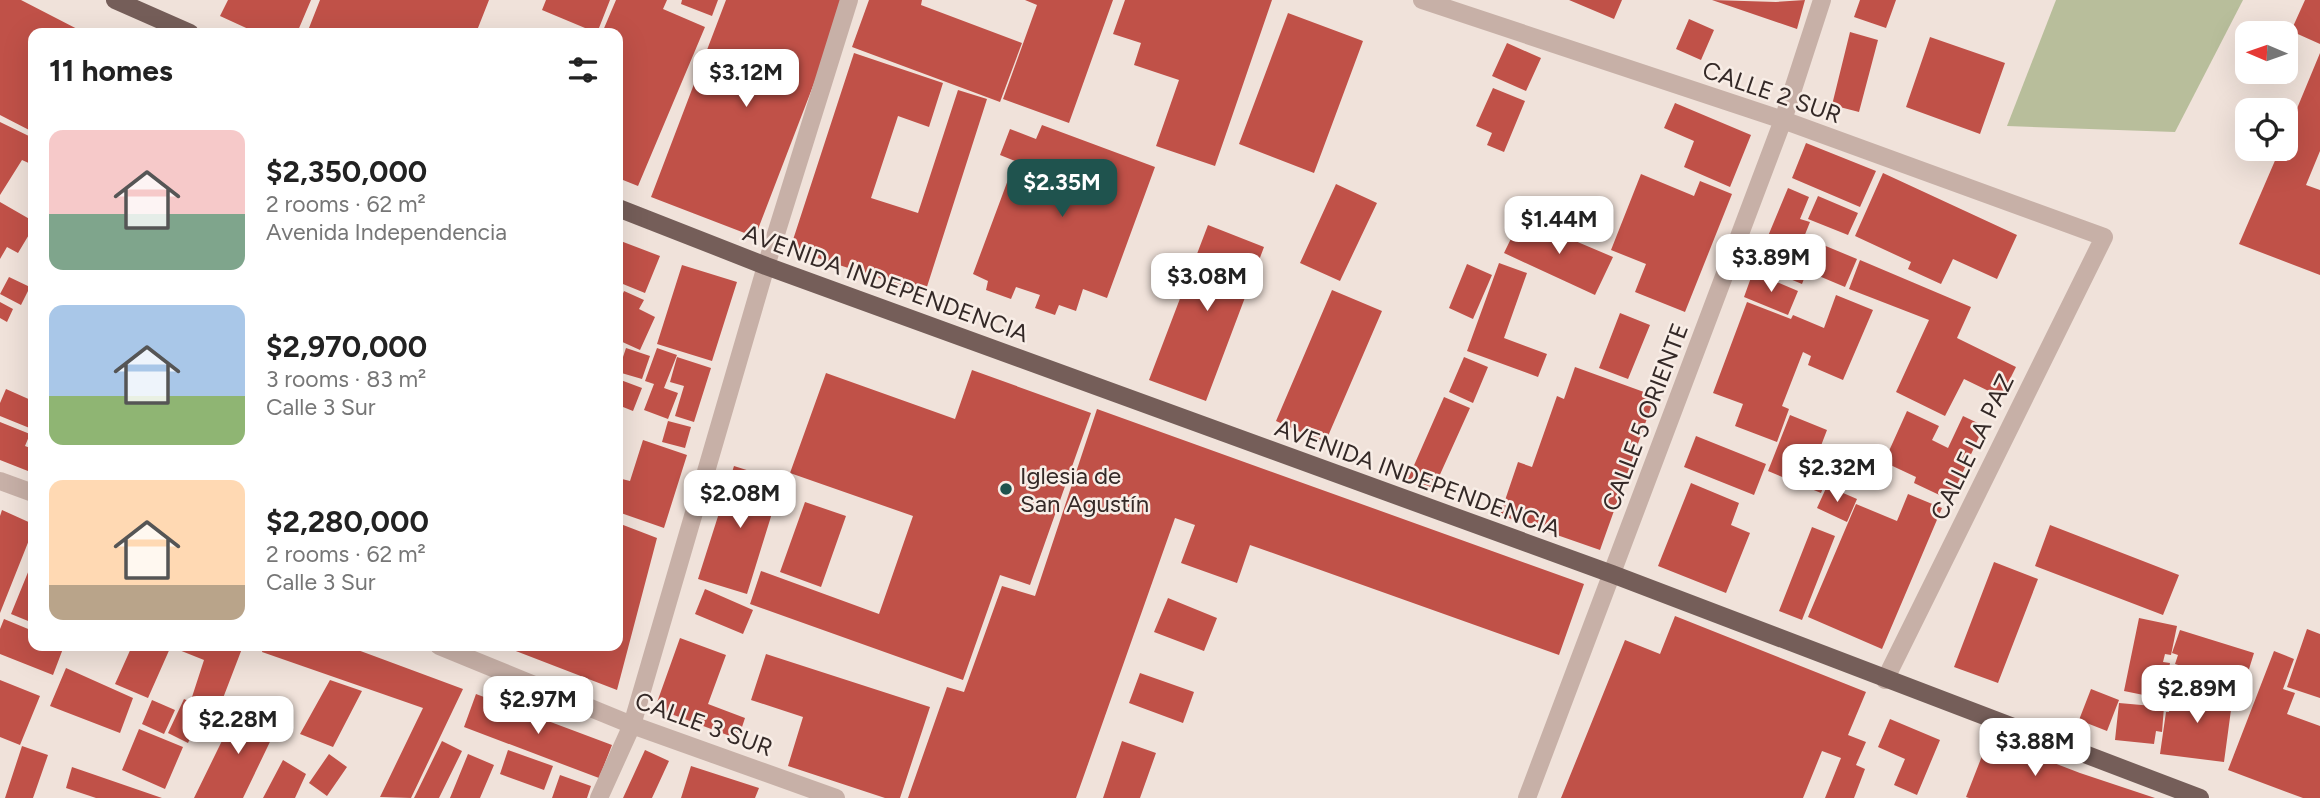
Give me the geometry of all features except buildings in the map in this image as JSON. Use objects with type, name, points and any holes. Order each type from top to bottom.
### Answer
[{"type":"main road","points":[[115,0],[179,28]]},
{"type":"main road","name":"AVENIDA INDEPENDENCIA","points":[[623,210],[766,266],[1612,574],[2200,798]]},
{"type":"street","points":[[599,798],[632,725],[766,266],[849,0]]},
{"type":"street","name":"CALLE 2 SUR","points":[[1422,0],[1783,120],[2104,237]]},
{"type":"street","name":"CALLE 5 ORIENTE","points":[[1527,798],[1783,120],[1822,0]]},
{"type":"street","name":"CALLE LA PAZ","points":[[1885,680],[2104,237]]},
{"type":"street","points":[[0,481],[28,491]]},
{"type":"street","name":"CALLE 3 SUR","points":[[451,651],[632,725],[836,798]]},
{"type":"green space","points":[[2056,0],[2243,0],[2175,132],[2007,126]]},
{"type":"place","name":"Iglesia de San Agustín","points":[[1006,489]]}]
